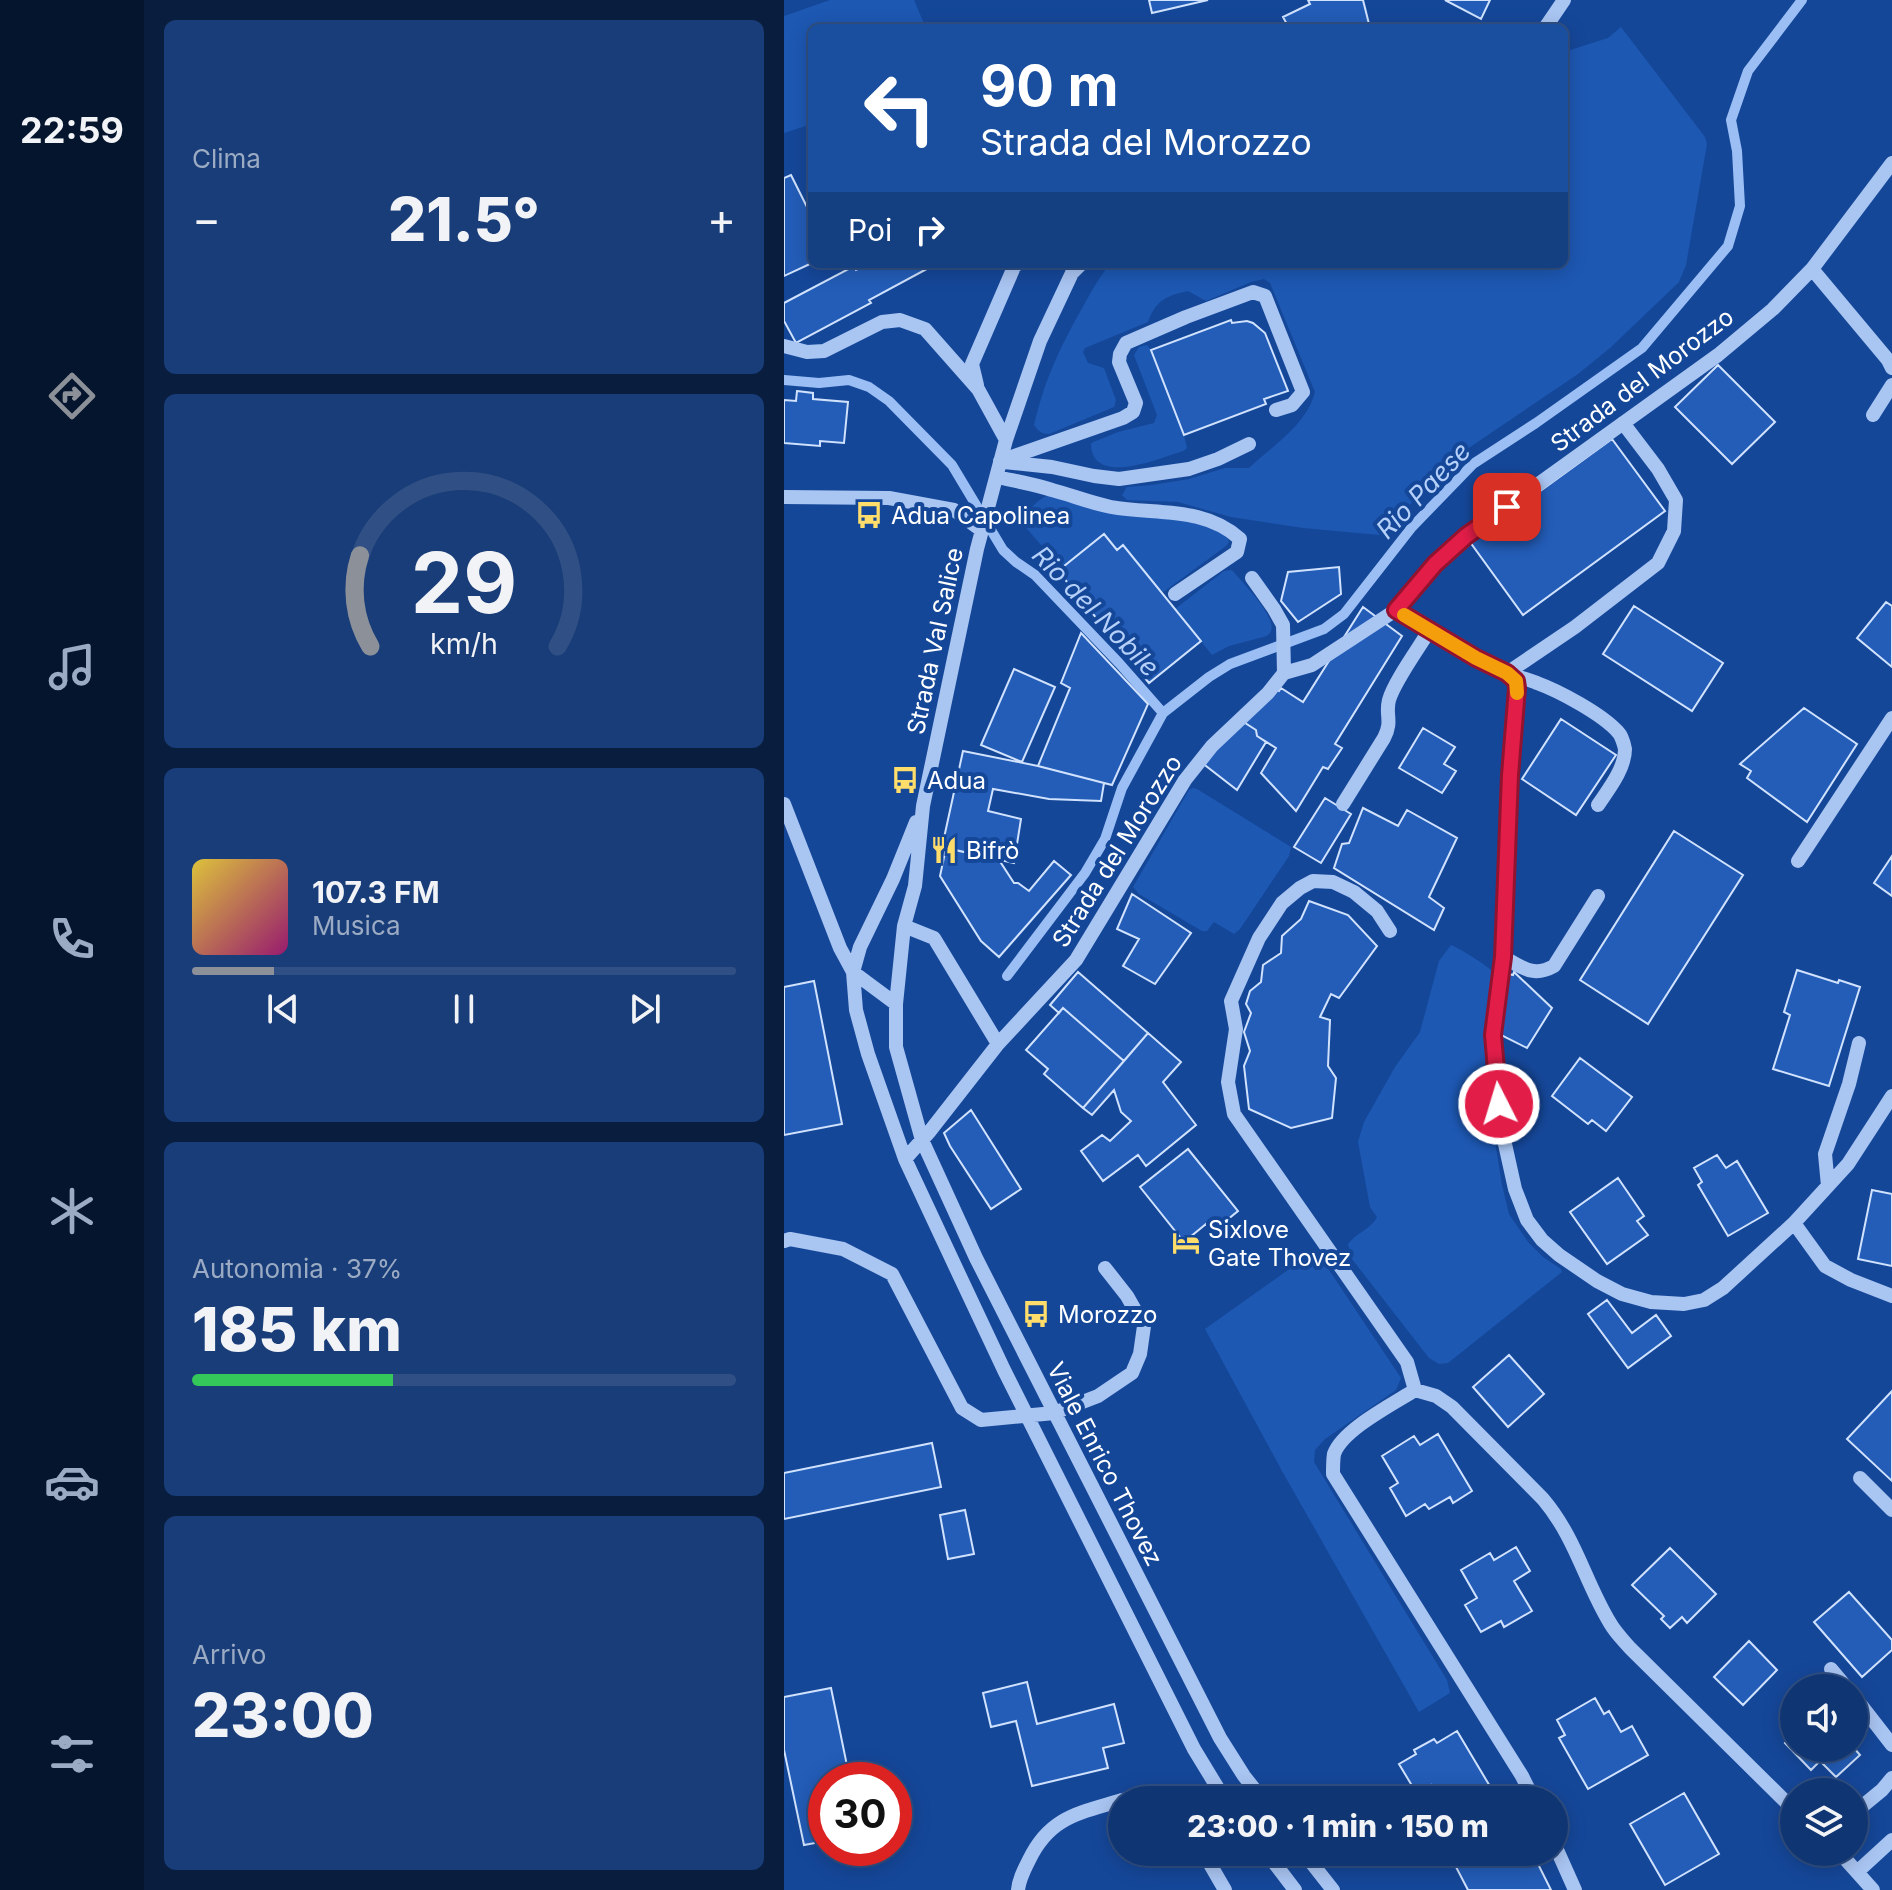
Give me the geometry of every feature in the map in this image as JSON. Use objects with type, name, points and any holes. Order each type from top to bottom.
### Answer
[{"type":"street","points":[[1548,24],[1564,0]]},
{"type":"street","name":"Strada del Morozzo","points":[[998,1044],[1076,960],[1185,780],[1212,746],[1268,693],[1284,673],[1312,665],[1396,610],[1435,564],[1466,536],[1718,355],[1773,309],[1812,269],[1892,163]]},
{"type":"street","points":[[978,389],[972,364],[1014,268]]},
{"type":"street","name":"Strada Val Salice","points":[[904,926],[915,886],[923,806],[981,530],[1006,440],[1040,341],[1077,268]]},
{"type":"street","points":[[1812,269],[1892,368]]},
{"type":"street","points":[[1000,461],[1133,412],[1136,403],[1119,362],[1126,343],[1253,292],[1265,296],[1303,392],[1292,405],[1276,410]]},
{"type":"street","points":[[784,346],[807,352],[824,351],[882,322],[900,320],[925,329],[978,389],[1006,440]]},
{"type":"street","points":[[1873,415],[1892,385]]},
{"type":"street","points":[[1507,673],[1575,627],[1658,563],[1674,531],[1676,500],[1658,469],[1623,423]]},
{"type":"street","points":[[1000,461],[1119,479],[1189,469],[1249,444]]},
{"type":"street","points":[[997,477],[1112,507],[1199,516],[1231,531],[1240,539],[1237,552],[1175,594]]},
{"type":"street","points":[[784,497],[889,498],[954,510],[981,530]]},
{"type":"street","points":[[1252,578],[1283,625],[1284,673]]},
{"type":"street","points":[[1396,610],[1476,658],[1567,697],[1619,733],[1625,748],[1622,763],[1598,805]]},
{"type":"street","points":[[1343,804],[1389,727],[1388,701],[1429,631]]},
{"type":"street","points":[[1507,673],[1516,681],[1517,688],[1510,775],[1503,957],[1493,1035],[1501,1126],[1515,1189],[1527,1220],[1542,1240],[1597,1281],[1622,1294],[1651,1302],[1684,1304],[1704,1300],[1723,1288],[1794,1223],[1848,1164],[1886,1116],[1892,1096]]},
{"type":"street","points":[[1798,861],[1892,718]]},
{"type":"street","points":[[784,804],[840,948],[853,972],[896,1004]]},
{"type":"street","name":"Strada Val Salice","points":[[853,972],[860,947],[923,806]]},
{"type":"street","points":[[1390,931],[1377,911],[1354,892],[1333,882],[1313,881],[1282,903],[1259,938],[1231,1001],[1236,1029],[1228,1082],[1234,1114],[1407,1362],[1415,1390]]},
{"type":"street","points":[[1503,957],[1535,973],[1554,966],[1598,896]]},
{"type":"street","points":[[904,926],[934,938],[998,1044],[905,1159]]},
{"type":"street","name":"Viale Enrico Thovez","points":[[904,926],[896,1004],[896,1047],[922,1140],[976,1258],[1054,1413],[1220,1738],[1252,1786]]},
{"type":"street","name":"Viale Enrico Thovez","points":[[853,972],[856,1010],[868,1054],[905,1159],[1004,1370],[1194,1749],[1216,1786]]},
{"type":"street","points":[[1828,1186],[1825,1154],[1849,1084],[1859,1043]]},
{"type":"street","points":[[1794,1223],[1825,1266],[1892,1296]]},
{"type":"street","points":[[784,1241],[790,1239],[843,1249],[892,1274],[962,1408],[981,1420],[1054,1413],[1098,1396],[1132,1373],[1140,1354],[1144,1326],[1127,1296],[1105,1268]]},
{"type":"street","points":[[1527,1786],[1333,1474],[1334,1454],[1343,1439],[1415,1390],[1436,1396],[1452,1407],[1543,1499],[1575,1546],[1610,1623],[1630,1648],[1780,1796]]},
{"type":"street","points":[[1860,1478],[1892,1510]]},
{"type":"street","points":[[1831,1669],[1835,1674]]},
{"type":"street","points":[[1868,1714],[1892,1745]]},
{"type":"street","points":[[1868,1802],[1892,1778]]},
{"type":"street","points":[[1018,1890],[1032,1853],[1045,1833],[1069,1816],[1108,1804]]},
{"type":"street","points":[[1857,1872],[1892,1840]]},
{"type":"street","points":[[1211,1866],[1225,1890]]},
{"type":"street","points":[[1277,1866],[1295,1890]]},
{"type":"street","points":[[1314,1866],[1333,1890]]},
{"type":"street","points":[[1564,1866],[1575,1890]]},
{"type":"street","points":[[1852,1866],[1873,1890]]},
{"type":"shaded area","points":[[830,0],[914,0],[924,24],[808,24],[808,125],[784,133],[784,16]]},
{"type":"shaded area","points":[[1621,27],[1705,137],[1707,144],[1686,265],[1679,282],[1578,374],[1454,458],[1416,497],[1390,531],[1379,535],[1303,528],[1231,517],[1178,502],[1127,500],[1122,495],[1127,487],[1189,479],[1225,468],[1249,468],[1288,434],[1304,415],[1315,392],[1270,283],[1264,279],[1206,301],[1188,291],[1174,295],[1158,304],[1148,322],[1085,348],[1083,352],[1088,363],[1104,368],[1116,400],[1114,407],[1049,434],[1040,432],[1034,425],[1046,383],[1062,345],[1107,268],[1568,268],[1568,51],[1608,38]]},
{"type":"shaded area","points":[[1147,345],[1187,448],[1144,463],[1114,467],[1102,464],[1094,457],[1091,443],[1154,423],[1157,415],[1134,355],[1139,347]]},
{"type":"shaded area","points":[[1050,495],[1198,524],[1226,534],[1229,542],[1162,593],[1124,546],[1117,550],[1104,534],[1061,568],[1021,522],[1021,517]]},
{"type":"shaded area","points":[[1232,570],[1264,608],[1271,632],[1212,655],[1175,609],[1224,571]]},
{"type":"shaded area","points":[[1193,788],[1291,847],[1289,856],[1234,934],[1214,922],[1207,931],[1202,931],[1139,894],[1133,887]]},
{"type":"shaded area","points":[[1451,945],[1495,974],[1486,1087],[1502,1185],[1509,1214],[1528,1242],[1562,1272],[1448,1363],[1439,1364],[1429,1358],[1352,1259],[1348,1244],[1377,1217],[1370,1207],[1358,1142],[1364,1122],[1395,1067],[1420,1032],[1439,961]]},
{"type":"shaded area","points":[[1317,1257],[1327,1267],[1401,1378],[1396,1390],[1325,1439],[1315,1450],[1314,1462],[1447,1680],[1450,1693],[1419,1712],[1205,1329],[1303,1260]]},
{"type":"building","points":[[1149,0],[1208,0],[1152,13]]},
{"type":"building","points":[[1308,0],[1363,0],[1369,24],[1287,24],[1283,17],[1310,4]]},
{"type":"building","points":[[1445,0],[1490,0],[1481,19]]},
{"type":"building","points":[[791,175],[808,209],[808,265],[784,276],[784,178]]},
{"type":"building","points":[[850,268],[929,268],[796,343],[784,321],[784,303]]},
{"type":"building","points":[[1231,320],[1232,323],[1253,323],[1265,333],[1288,391],[1264,399],[1266,404],[1184,435],[1151,350]]},
{"type":"building","points":[[1718,365],[1775,422],[1732,464],[1675,407]]},
{"type":"building","points":[[797,391],[813,393],[813,399],[848,402],[844,443],[820,441],[820,446],[784,443],[784,400],[796,401]]},
{"type":"building","points":[[1612,439],[1665,511],[1523,615],[1470,542]]},
{"type":"building","points":[[1104,534],[1117,550],[1123,545],[1201,641],[1149,683],[1058,571]]},
{"type":"building","points":[[1339,567],[1341,594],[1298,622],[1281,601],[1288,572]]},
{"type":"building","points":[[1886,602],[1892,606],[1892,667],[1857,638]]},
{"type":"building","points":[[1634,606],[1723,663],[1692,711],[1603,654]]},
{"type":"building","points":[[1363,607],[1402,636],[1335,744],[1342,748],[1328,769],[1323,767],[1296,811],[1261,773],[1276,748],[1236,717],[1270,686],[1279,691],[1281,688],[1303,702]]},
{"type":"building","points":[[1081,633],[1148,704],[1112,785],[1038,766],[1070,688],[1061,683]]},
{"type":"building","points":[[1014,669],[1055,687],[1022,762],[981,745]]},
{"type":"building","points":[[1804,708],[1857,744],[1807,822],[1747,778],[1751,771],[1740,764]]},
{"type":"building","points":[[1236,717],[1256,730],[1257,736],[1266,742],[1237,790],[1197,759]]},
{"type":"building","points":[[1561,719],[1616,755],[1576,815],[1522,779]]},
{"type":"building","points":[[1423,728],[1455,747],[1444,764],[1456,771],[1442,793],[1399,768]]},
{"type":"building","points":[[963,751],[1104,783],[1101,801],[1049,799],[993,789],[988,811],[1021,819],[1014,863],[942,847]]},
{"type":"building","points":[[1325,798],[1351,814],[1321,863],[1294,847]]},
{"type":"building","points":[[1363,808],[1398,826],[1407,810],[1457,838],[1429,897],[1444,908],[1434,930],[1334,868],[1342,844],[1349,843]]},
{"type":"building","points":[[1674,831],[1743,875],[1648,1024],[1580,980]]},
{"type":"building","points":[[946,848],[999,860],[1014,883],[1029,891],[1054,861],[1071,875],[999,957],[981,941],[940,876]]},
{"type":"building","points":[[1892,856],[1892,896],[1874,883]]},
{"type":"building","points":[[1132,894],[1191,933],[1155,984],[1123,966],[1139,939],[1117,929]]},
{"type":"building","points":[[1309,901],[1348,915],[1377,946],[1339,998],[1331,994],[1320,1017],[1330,1020],[1328,1066],[1336,1078],[1332,1118],[1291,1128],[1249,1109],[1244,1066],[1250,1051],[1244,1032],[1251,1013],[1246,1004],[1250,991],[1261,982],[1263,965],[1281,953],[1282,936],[1301,919]]},
{"type":"building","points":[[1797,970],[1860,987],[1829,1086],[1773,1069],[1790,1015],[1784,1012]]},
{"type":"building","points":[[1078,972],[1148,1033],[1124,1061],[1063,1008],[1059,1013],[1050,1005]]},
{"type":"building","points":[[1514,972],[1552,1008],[1527,1048],[1495,1032],[1505,1002],[1501,1002],[1505,973],[1513,975]]},
{"type":"building","points":[[814,981],[842,1124],[784,1135],[784,987]]},
{"type":"building","points":[[1063,1008],[1124,1061],[1083,1108],[1044,1074],[1048,1069],[1026,1050]]},
{"type":"building","points":[[1148,1033],[1181,1062],[1163,1082],[1196,1125],[1146,1166],[1138,1155],[1103,1181],[1081,1151],[1102,1135],[1110,1141],[1131,1121],[1121,1112],[1114,1090],[1092,1115],[1083,1108]]},
{"type":"building","points":[[1580,1058],[1632,1097],[1606,1131],[1592,1120],[1588,1124],[1552,1096]]},
{"type":"building","points":[[971,1110],[1021,1189],[991,1209],[944,1133]]},
{"type":"building","points":[[1188,1149],[1238,1211],[1212,1232],[1206,1224],[1184,1242],[1140,1187]]},
{"type":"building","points":[[1717,1155],[1726,1168],[1737,1161],[1768,1213],[1728,1236],[1698,1185],[1702,1182],[1694,1168]]},
{"type":"building","points":[[1618,1178],[1644,1216],[1637,1221],[1648,1235],[1607,1264],[1570,1212]]},
{"type":"building","points":[[1872,1190],[1892,1194],[1892,1266],[1858,1259]]},
{"type":"building","points":[[1607,1300],[1632,1333],[1656,1315],[1671,1336],[1628,1368],[1588,1314]]},
{"type":"building","points":[[1509,1355],[1544,1394],[1508,1427],[1473,1387]]},
{"type":"building","points":[[1892,1391],[1892,1481],[1847,1439]]},
{"type":"building","points":[[1438,1434],[1472,1491],[1453,1503],[1450,1497],[1429,1509],[1425,1504],[1406,1516],[1390,1488],[1398,1483],[1382,1456],[1414,1436],[1420,1445]]},
{"type":"building","points":[[932,1443],[941,1487],[784,1519],[784,1473]]},
{"type":"building","points":[[965,1510],[974,1554],[948,1559],[940,1515]]},
{"type":"building","points":[[1516,1547],[1530,1571],[1514,1581],[1532,1611],[1504,1627],[1501,1621],[1481,1632],[1465,1605],[1477,1598],[1461,1570],[1490,1553],[1494,1560]]},
{"type":"building","points":[[1670,1548],[1716,1594],[1687,1623],[1682,1617],[1670,1628],[1661,1619],[1664,1616],[1632,1585]]},
{"type":"building","points":[[1849,1592],[1892,1640],[1892,1650],[1865,1674],[1859,1674],[1814,1622]]},
{"type":"building","points":[[1749,1641],[1777,1670],[1743,1705],[1714,1677]]},
{"type":"building","points":[[1027,1682],[1037,1724],[1114,1704],[1124,1743],[1103,1748],[1108,1768],[1032,1786],[1016,1721],[991,1727],[983,1693]]},
{"type":"building","points":[[831,1688],[846,1762],[808,1762],[808,1844],[804,1845],[784,1750],[784,1697]]},
{"type":"building","points":[[1595,1698],[1604,1714],[1609,1711],[1621,1732],[1632,1726],[1648,1755],[1588,1789],[1559,1738],[1565,1735],[1557,1720]]},
{"type":"building","points":[[1457,1731],[1490,1786],[1412,1786],[1399,1764],[1416,1754],[1414,1750],[1434,1739],[1437,1743]]},
{"type":"building","points":[[1803,1762],[1819,1762],[1811,1770]]},
{"type":"building","points":[[1821,1762],[1852,1762],[1836,1777]]},
{"type":"building","points":[[1684,1793],[1719,1854],[1665,1885],[1630,1824]]},
{"type":"building","points":[[1539,1866],[1551,1890],[1468,1890],[1456,1867]]},
{"type":"waterway","name":"Rio Paese","points":[[1007,976],[1085,873],[1105,839],[1122,788],[1163,713],[1230,664],[1324,629],[1344,614],[1412,527],[1473,464],[1642,348],[1728,246],[1740,206],[1737,151],[1731,120],[1748,71],[1802,0]]},
{"type":"waterway","name":"Rio del Nobile","points":[[784,380],[819,383],[849,380],[869,387],[889,401],[952,465],[1003,550],[1035,575],[1163,713]]},
{"type":"slow traffic","points":[[1404,615],[1507,673],[1516,681],[1517,693]]},
{"type":"place","name":"Adua Capolinea","points":[[869,515]]},
{"type":"place","name":"Adua","points":[[905,780]]},
{"type":"place","name":"Bifrò","points":[[944,850]]},
{"type":"place","name":"Sixlove Gate Thovez","points":[[1186,1243]]},
{"type":"place","name":"Morozzo","points":[[1036,1314]]},
{"type":"route","points":[[1499,1104],[1493,1035],[1503,957],[1516,681],[1396,610],[1435,564],[1466,536],[1507,507]]}]
